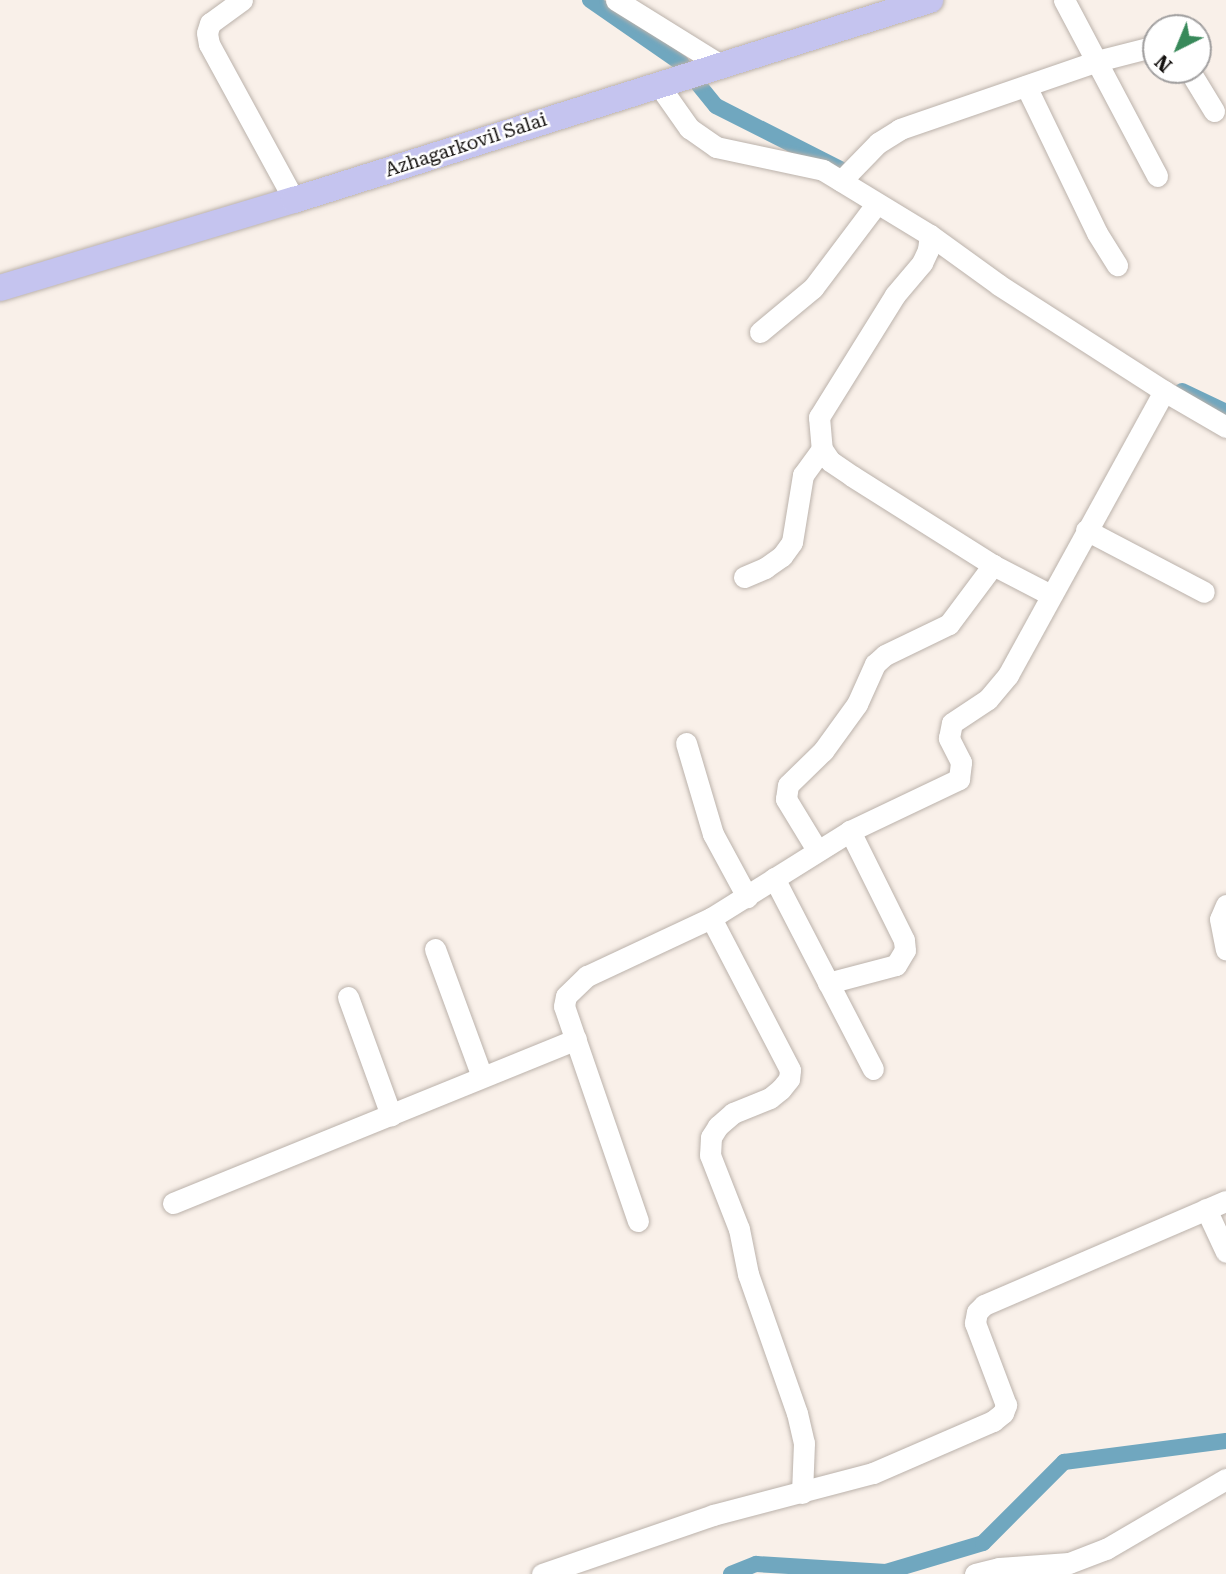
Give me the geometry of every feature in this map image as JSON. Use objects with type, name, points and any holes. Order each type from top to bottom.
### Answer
[{"type":"main road","name":"Azhagarkovil Salai","points":[[0,288],[294,200],[930,0]]},
{"type":"street","points":[[242,0],[210,23],[206,33],[209,44],[294,200]]},
{"type":"street","points":[[616,0],[688,75],[689,128],[716,147],[846,174],[877,203],[930,235],[999,285],[1164,391],[1226,427]]},
{"type":"street","points":[[1064,0],[1157,176]]},
{"type":"street","points":[[846,174],[877,143],[900,129],[1097,61],[1142,50]]},
{"type":"street","points":[[1198,84],[1214,111]]},
{"type":"street","points":[[1026,86],[1097,233],[1117,265]]},
{"type":"street","points":[[760,332],[813,288],[877,203]]},
{"type":"street","points":[[930,235],[928,250],[922,263],[895,295],[819,417],[822,449],[830,461],[852,476],[993,565],[1049,594]]},
{"type":"street","points":[[638,1221],[564,1006],[573,985],[711,918],[850,831],[959,779],[961,762],[949,738],[953,723],[988,699],[1008,675],[1049,594],[1164,391]]},
{"type":"street","points":[[744,577],[765,568],[782,556],[792,542],[803,475],[822,449]]},
{"type":"street","points":[[1086,530],[1204,592]]},
{"type":"street","points":[[817,850],[786,799],[788,785],[823,751],[857,704],[874,664],[885,655],[949,624],[993,565]]},
{"type":"street","points":[[686,743],[713,834],[747,897]]},
{"type":"street","points":[[828,983],[896,965],[905,950],[904,940],[850,831]]},
{"type":"street","points":[[774,878],[873,1069]]},
{"type":"street","points":[[1226,905],[1220,919],[1226,949]]},
{"type":"street","points":[[711,918],[790,1070],[789,1079],[775,1093],[733,1113],[718,1126],[711,1137],[710,1155],[740,1229],[748,1275],[797,1413],[804,1443],[802,1493]]},
{"type":"street","points":[[435,949],[482,1077]]},
{"type":"street","points":[[348,997],[391,1115]]},
{"type":"street","points":[[173,1203],[576,1039]]},
{"type":"street","points":[[542,1574],[713,1515],[873,1474],[993,1421],[1003,1413],[1006,1405],[975,1323],[977,1312],[1001,1296],[1226,1201]]},
{"type":"street","points":[[1206,1209],[1226,1252]]},
{"type":"street","points":[[975,1574],[999,1568],[1069,1563],[1106,1549],[1226,1479]]},
{"type":"waterway","points":[[590,0],[681,63],[716,106],[840,169]]},
{"type":"waterway","points":[[1182,391],[1226,412]]},
{"type":"waterway","points":[[731,1574],[756,1564],[886,1572],[983,1543],[1064,1462],[1226,1441]]}]
